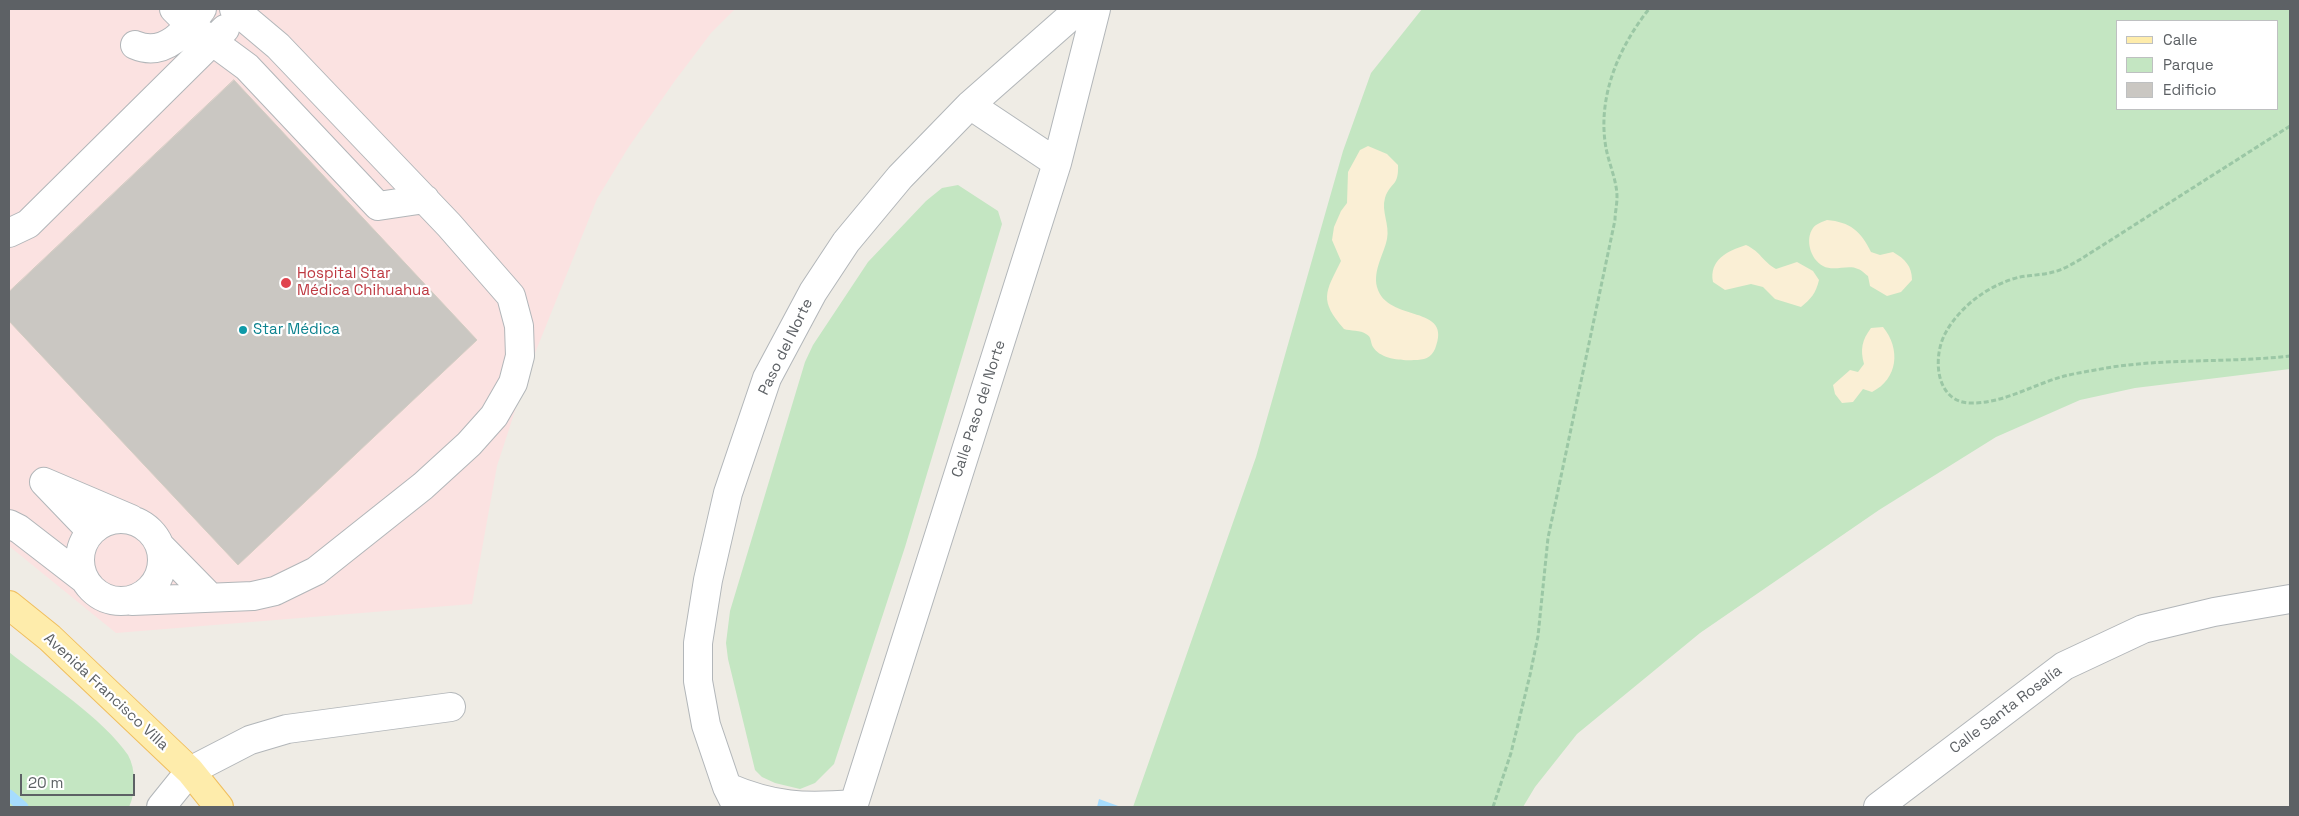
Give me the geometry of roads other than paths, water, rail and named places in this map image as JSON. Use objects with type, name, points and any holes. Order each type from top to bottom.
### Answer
[{"type":"main road","name":"Avenida Francisco Villa","points":[[9,605],[50,638],[190,771],[219,807]]},
{"type":"street","name":"Paso del Norte","points":[[732,797],[706,725],[698,681],[698,643],[708,580],[728,493],[767,378],[813,292],[846,242],[900,177],[970,106],[1079,9]]},
{"type":"street","name":"Calle Paso del Norte","points":[[853,806],[1057,163],[1096,9]]},
{"type":"street","points":[[9,233],[28,224],[213,41],[237,11]]},
{"type":"street","points":[[9,524],[19,529],[85,580],[93,590],[105,598],[118,602],[253,596],[275,592],[316,571],[423,486],[469,444],[494,416],[512,383],[520,356],[519,326],[512,296],[425,199],[278,46],[237,11],[193,13],[163,46],[153,50],[135,45]]},
{"type":"street","points":[[193,13],[213,41],[247,67],[378,206],[425,199]]},
{"type":"street","points":[[970,106],[1057,163]]},
{"type":"street","points":[[91,531],[44,482],[144,524],[153,533],[160,546],[163,559],[161,573],[155,586],[132,601]]},
{"type":"street","points":[[85,580],[80,567],[80,553],[84,540],[91,531],[104,522],[117,519],[131,519]]},
{"type":"street","points":[[160,546],[210,597]]},
{"type":"street","name":"Calle Santa Rosalía","points":[[1878,807],[2064,666],[2144,629],[2214,612],[2290,598]]},
{"type":"street","points":[[161,807],[190,771],[250,740],[288,729],[451,707]]},
{"type":"street","points":[[732,797],[749,796],[794,806],[853,806]]},
{"type":"water","points":[[1099,799],[1121,807],[1097,807]]},
{"type":"waterway","points":[[9,795],[23,807]]},
{"type":"place","name":"Hospital Star Médica Chihuahua","points":[[286,283]]},
{"type":"place","name":"Star Médica","points":[[243,330]]}]
